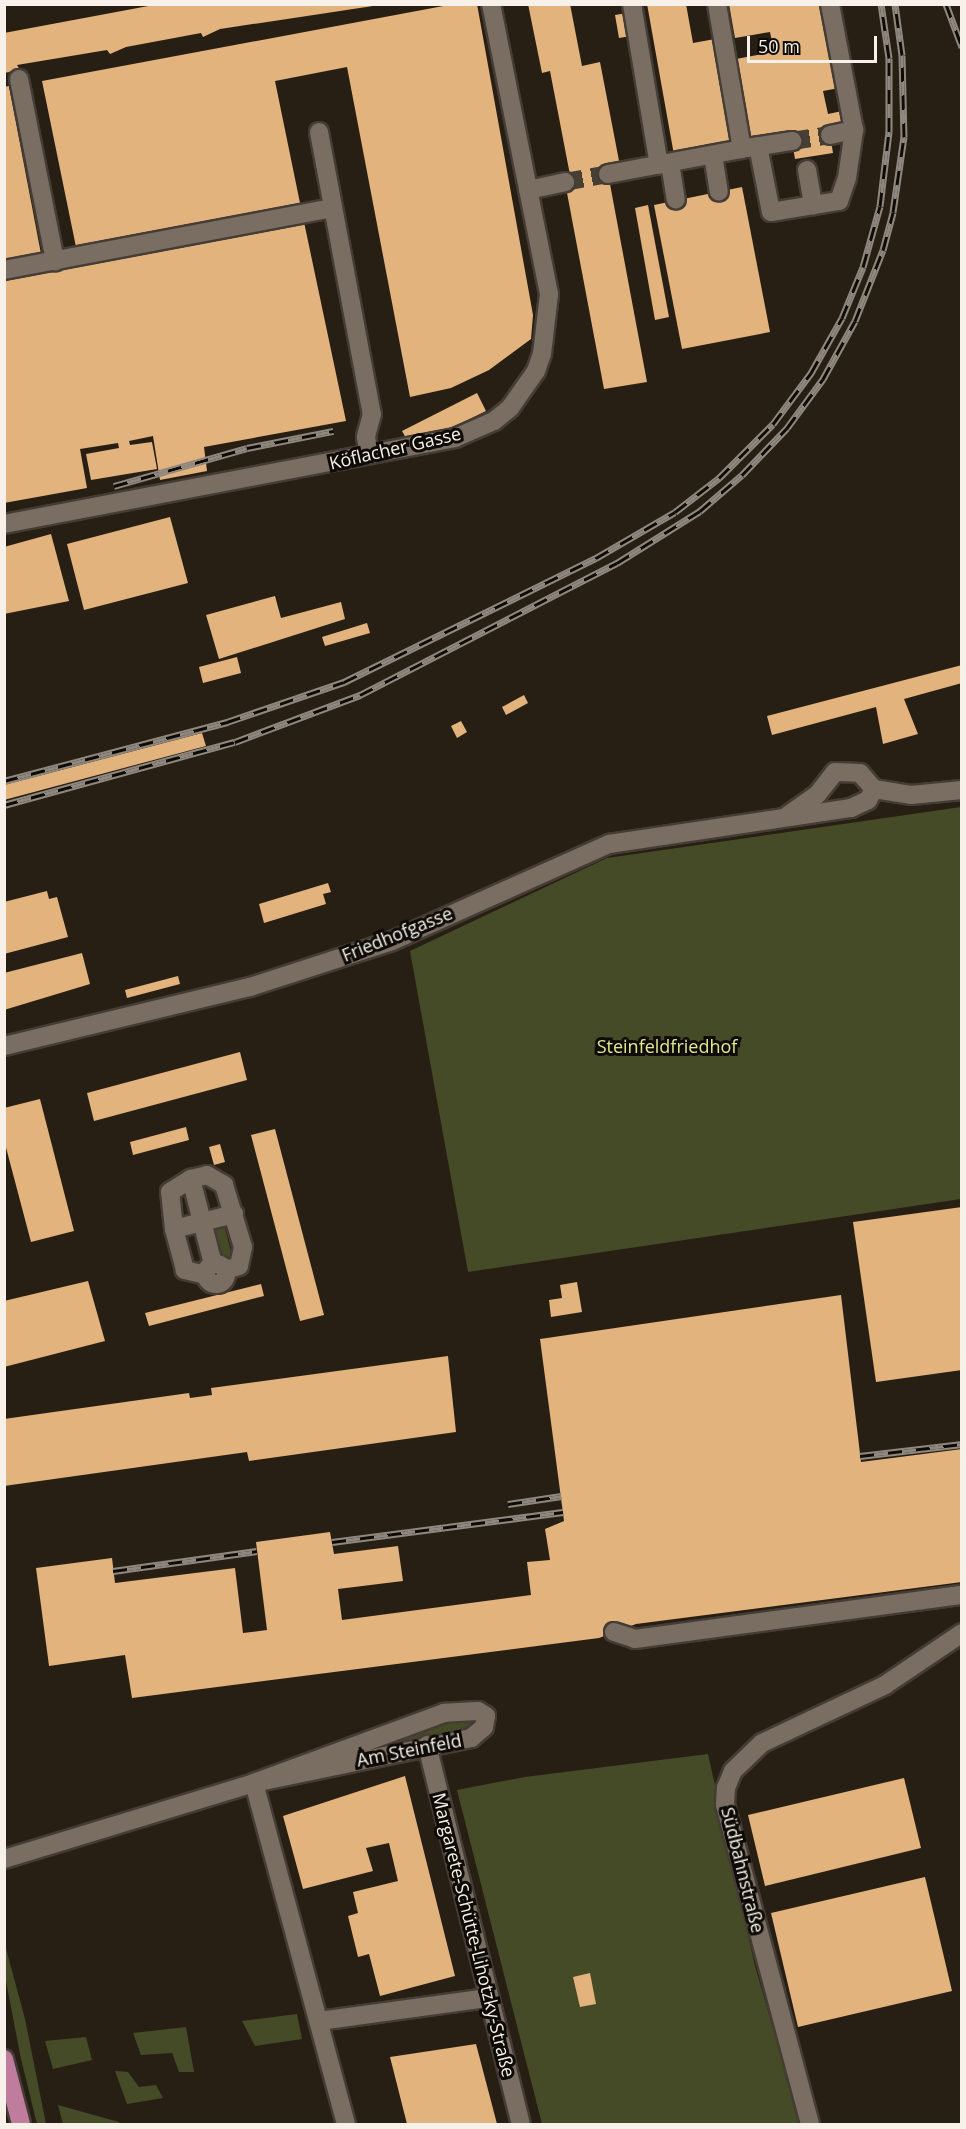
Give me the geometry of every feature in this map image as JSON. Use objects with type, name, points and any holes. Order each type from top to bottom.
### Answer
[{"type":"main road","points":[[4,2059],[21,2124]]},
{"type":"street","name":"Köflacher Gasse","points":[[4,524],[455,438],[494,421],[516,400],[536,371],[548,325],[549,294],[491,4]]},
{"type":"street","points":[[632,4],[664,164],[676,200]]},
{"type":"street","points":[[717,4],[750,148],[771,212],[839,201],[847,178],[854,130],[830,4]]},
{"type":"street","points":[[19,79],[55,261]]},
{"type":"street","points":[[830,135],[854,130]]},
{"type":"street","points":[[319,132],[372,414],[366,437],[369,455]]},
{"type":"street","points":[[608,174],[792,141]]},
{"type":"street","points":[[713,154],[719,192]]},
{"type":"street","points":[[807,170],[813,205]]},
{"type":"street","points":[[528,190],[565,182]]},
{"type":"street","points":[[4,270],[332,208]]},
{"type":"street","name":"Friedhofgasse","points":[[785,816],[817,795],[835,772],[860,773],[874,789],[912,795],[962,790]]},
{"type":"street","name":"Friedhofgasse","points":[[4,1046],[250,987],[381,944],[609,844],[862,805],[874,789]]},
{"type":"street","points":[[207,1175],[217,1178],[224,1185],[234,1214],[243,1255],[239,1266],[216,1277],[185,1270],[174,1229],[170,1192],[191,1179],[207,1175]]},
{"type":"street","points":[[191,1179],[216,1277]]},
{"type":"street","points":[[174,1229],[234,1214]]},
{"type":"street","points":[[614,1632],[635,1639],[962,1595]]},
{"type":"street","name":"Südbahnstraße","points":[[810,2124],[725,1805],[726,1788],[732,1771],[762,1743],[885,1685],[962,1633]]},
{"type":"street","name":"Am Steinfeld","points":[[4,1860],[254,1783],[444,1713],[478,1711],[486,1716],[479,1734],[254,1783]]},
{"type":"street","name":"Margarete-Schütte-Lihotzky-Straße","points":[[427,1746],[521,2124]]},
{"type":"street","points":[[254,1783],[346,2124]]},
{"type":"street","points":[[319,2021],[488,1998]]},
{"type":"green space","name":"Steinfeldfriedhof","points":[[961,807],[961,1199],[468,1272],[410,951],[607,858]]},
{"type":"green space","points":[[223,1221],[233,1259],[225,1261],[211,1225]]},
{"type":"green space","points":[[466,1715],[473,1724],[460,1730],[370,1753],[365,1748]]},
{"type":"green space","points":[[708,1754],[755,1966],[801,2124],[542,2124],[457,1790],[525,1777]]},
{"type":"green space","points":[[4,1941],[25,2019],[46,2124],[37,2124],[21,2059],[5,1976]]},
{"type":"green space","points":[[297,2014],[302,2039],[255,2046],[242,2021]]},
{"type":"green space","points":[[186,2027],[194,2072],[179,2072],[172,2053],[141,2055],[133,2033]]},
{"type":"green space","points":[[86,2037],[92,2060],[53,2069],[45,2041]]},
{"type":"green space","points":[[115,2071],[128,2072],[139,2087],[156,2085],[163,2098],[127,2104]]},
{"type":"green space","points":[[58,2105],[119,2122],[119,2124],[63,2124]]},
{"type":"building","points":[[159,4],[373,4],[373,6],[220,29],[203,37],[201,33],[126,47],[110,54],[107,50],[17,65],[20,70],[4,73],[4,33]]},
{"type":"building","points":[[454,4],[477,4],[533,315],[531,339],[489,370],[451,388],[410,397],[347,67],[275,81],[300,203],[76,247],[42,81]]},
{"type":"building","points":[[528,4],[570,4],[582,66],[600,62],[620,166],[607,168],[647,382],[604,389],[564,177],[570,175],[550,71],[542,73]]},
{"type":"building","points":[[647,4],[686,4],[693,43],[715,39],[733,145],[674,155]]},
{"type":"building","points":[[729,4],[824,4],[839,88],[823,91],[828,114],[847,110],[849,126],[829,129],[833,153],[795,159],[791,135],[750,143],[736,59],[774,52],[770,32],[735,38]]},
{"type":"building","points":[[627,13],[631,36],[619,38],[615,15]]},
{"type":"building","points":[[9,86],[41,254],[4,260],[4,87]]},
{"type":"building","points":[[742,187],[770,332],[682,349],[654,205]]},
{"type":"building","points":[[648,205],[669,317],[655,320],[635,208]]},
{"type":"building","points":[[304,222],[346,421],[204,447],[207,471],[160,480],[153,436],[129,441],[130,445],[152,442],[157,469],[91,480],[86,454],[119,448],[118,443],[80,449],[87,488],[4,503],[4,280]]},
{"type":"building","points":[[477,393],[486,411],[437,435],[407,440],[402,431]]},
{"type":"building","points":[[170,517],[188,583],[84,610],[67,544]]},
{"type":"building","points":[[51,534],[69,601],[4,614],[4,547]]},
{"type":"building","points":[[275,596],[281,618],[341,602],[345,619],[219,659],[206,615]]},
{"type":"building","points":[[367,623],[370,633],[325,646],[322,637]]},
{"type":"building","points":[[237,657],[241,673],[203,683],[199,667]]},
{"type":"building","points":[[962,665],[962,683],[904,699],[918,734],[883,744],[876,707],[772,735],[767,716]]},
{"type":"building","points":[[524,695],[528,703],[506,715],[502,707]]},
{"type":"building","points":[[461,721],[467,732],[457,738],[451,726]]},
{"type":"building","points":[[202,733],[206,746],[4,800],[4,785]]},
{"type":"building","points":[[328,883],[331,892],[323,894],[326,904],[264,923],[259,904]]},
{"type":"building","points":[[47,891],[49,899],[57,897],[68,937],[4,954],[4,902]]},
{"type":"building","points":[[82,953],[90,984],[4,1010],[4,973]]},
{"type":"building","points":[[178,976],[180,984],[127,998],[125,990]]},
{"type":"building","points":[[240,1052],[247,1080],[94,1121],[87,1093]]},
{"type":"building","points":[[40,1099],[74,1231],[31,1242],[4,1140],[4,1108]]},
{"type":"building","points":[[186,1127],[189,1140],[133,1155],[130,1142]]},
{"type":"building","points":[[275,1129],[324,1315],[300,1321],[251,1135]]},
{"type":"building","points":[[220,1144],[225,1162],[214,1165],[209,1147]]},
{"type":"building","points":[[962,1207],[962,1370],[876,1382],[853,1222]]},
{"type":"building","points":[[88,1281],[105,1341],[4,1367],[4,1301]]},
{"type":"building","points":[[577,1282],[582,1312],[551,1317],[549,1300],[562,1298],[560,1285]]},
{"type":"building","points":[[261,1284],[264,1296],[149,1326],[145,1313]]},
{"type":"building","points":[[841,1295],[861,1462],[962,1449],[962,1582],[636,1624],[599,1638],[132,1698],[125,1655],[49,1666],[36,1568],[112,1558],[115,1583],[235,1568],[243,1633],[267,1630],[256,1542],[330,1532],[334,1554],[398,1546],[403,1581],[338,1589],[342,1620],[531,1595],[527,1562],[550,1560],[545,1529],[564,1521],[540,1339]]},
{"type":"building","points":[[448,1356],[456,1432],[249,1461],[247,1452],[4,1486],[4,1419],[189,1393],[190,1398],[212,1395],[211,1388]]},
{"type":"building","points":[[405,1776],[455,1976],[380,1996],[369,1954],[358,1957],[348,1916],[358,1913],[353,1892],[398,1881],[389,1843],[366,1848],[373,1871],[303,1889],[283,1816]]},
{"type":"building","points":[[904,1778],[921,1848],[765,1886],[748,1815]]},
{"type":"building","points":[[925,1877],[952,1991],[798,2027],[771,1913]]},
{"type":"building","points":[[590,1973],[596,2004],[580,2007],[573,1977]]},
{"type":"building","points":[[476,2044],[497,2124],[407,2124],[390,2057]]},
{"type":"tunnel","points":[[792,141],[830,135]]},
{"type":"tunnel","points":[[565,182],[608,174]]},
{"type":"railway","points":[[4,781],[227,722],[344,682],[596,558],[675,512],[719,478],[773,424],[811,373],[842,318],[863,267],[880,206],[889,132],[889,58],[881,4]]},
{"type":"railway","points":[[4,805],[235,742],[360,695],[617,563],[700,511],[742,475],[787,428],[823,379],[855,321],[883,250],[893,212],[904,137],[902,55],[895,4]]},
{"type":"railway","points":[[946,4],[962,47]]},
{"type":"railway","points":[[114,486],[247,448],[333,431]]},
{"type":"railway","points":[[860,1456],[962,1444]]},
{"type":"railway","points":[[508,1504],[561,1496]]},
{"type":"railway","points":[[332,1542],[563,1512]]},
{"type":"railway","points":[[113,1571],[257,1551]]}]
